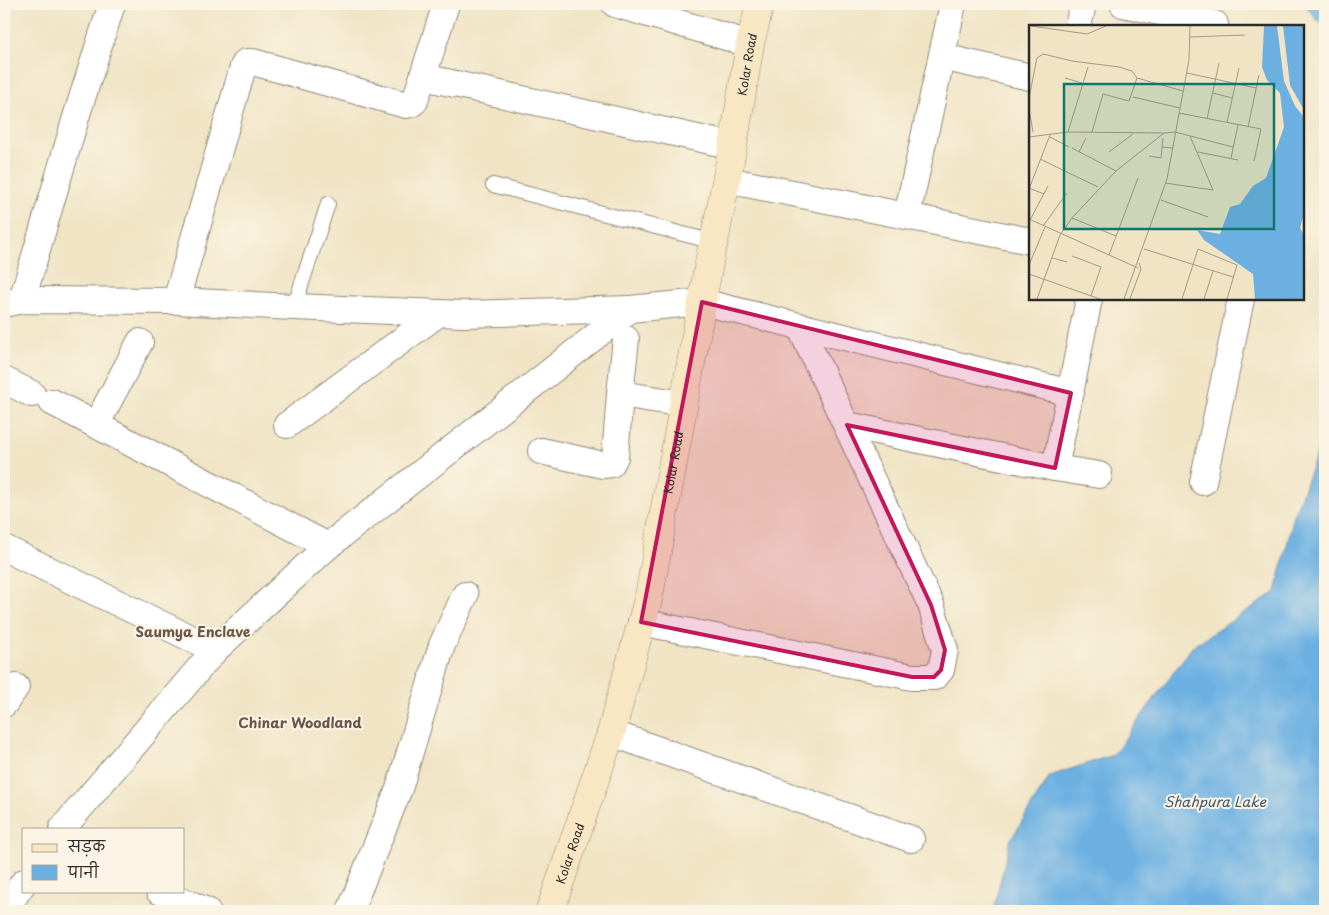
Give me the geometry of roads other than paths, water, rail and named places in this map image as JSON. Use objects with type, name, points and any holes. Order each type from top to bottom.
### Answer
[{"type":"main road","name":"Kolar Road","points":[[550,911],[611,733],[649,596],[711,252],[727,180],[750,44],[760,4]]},
{"type":"street","points":[[112,4],[13,302],[176,301],[464,314],[630,309],[702,302],[1071,393]]},
{"type":"street","points":[[176,301],[246,62],[253,62],[406,105],[411,104],[415,101],[446,4]]},
{"type":"street","points":[[615,4],[750,44]]},
{"type":"street","points":[[907,216],[953,4]]},
{"type":"street","points":[[1078,25],[1083,4]]},
{"type":"street","points":[[1123,4],[1216,18]]},
{"type":"street","points":[[942,58],[1029,77]]},
{"type":"street","points":[[437,80],[733,146]]},
{"type":"street","points":[[727,180],[1029,241]]},
{"type":"street","points":[[1055,468],[1089,300]]},
{"type":"street","points":[[1204,482],[1240,300]]},
{"type":"street","points":[[63,828],[215,650],[328,546],[630,309]]},
{"type":"street","points":[[287,425],[439,313]]},
{"type":"street","points":[[642,622],[912,677],[934,677],[941,670],[945,650],[931,605],[800,327]]},
{"type":"street","points":[[541,451],[603,465],[611,464],[615,457],[626,340]]},
{"type":"street","points":[[96,425],[140,342]]},
{"type":"street","points":[[4,380],[96,425],[328,546]]},
{"type":"street","points":[[620,394],[684,404]]},
{"type":"street","points":[[847,425],[1055,468],[1099,475]]},
{"type":"street","points":[[4,548],[215,650]]},
{"type":"street","points":[[350,911],[399,789],[442,645],[465,595]]},
{"type":"street","points":[[611,733],[911,839]]},
{"type":"street","points":[[4,911],[22,885]]},
{"type":"street","points":[[161,892],[208,911]]},
{"type":"lane","points":[[493,185],[714,242]]},
{"type":"lane","points":[[294,307],[328,204]]},
{"type":"water","points":[[1305,4],[1325,4],[1325,26],[1318,21]]},
{"type":"water","name":"Shahpura Lake","points":[[1325,431],[1325,911],[993,911],[1010,841],[1050,776],[1113,755],[1193,646],[1276,592],[1294,515]]},
{"type":"district","name":"Saumya Enclave","points":[[193,631]]},
{"type":"district","name":"Chinar Woodland","points":[[300,722]]}]
